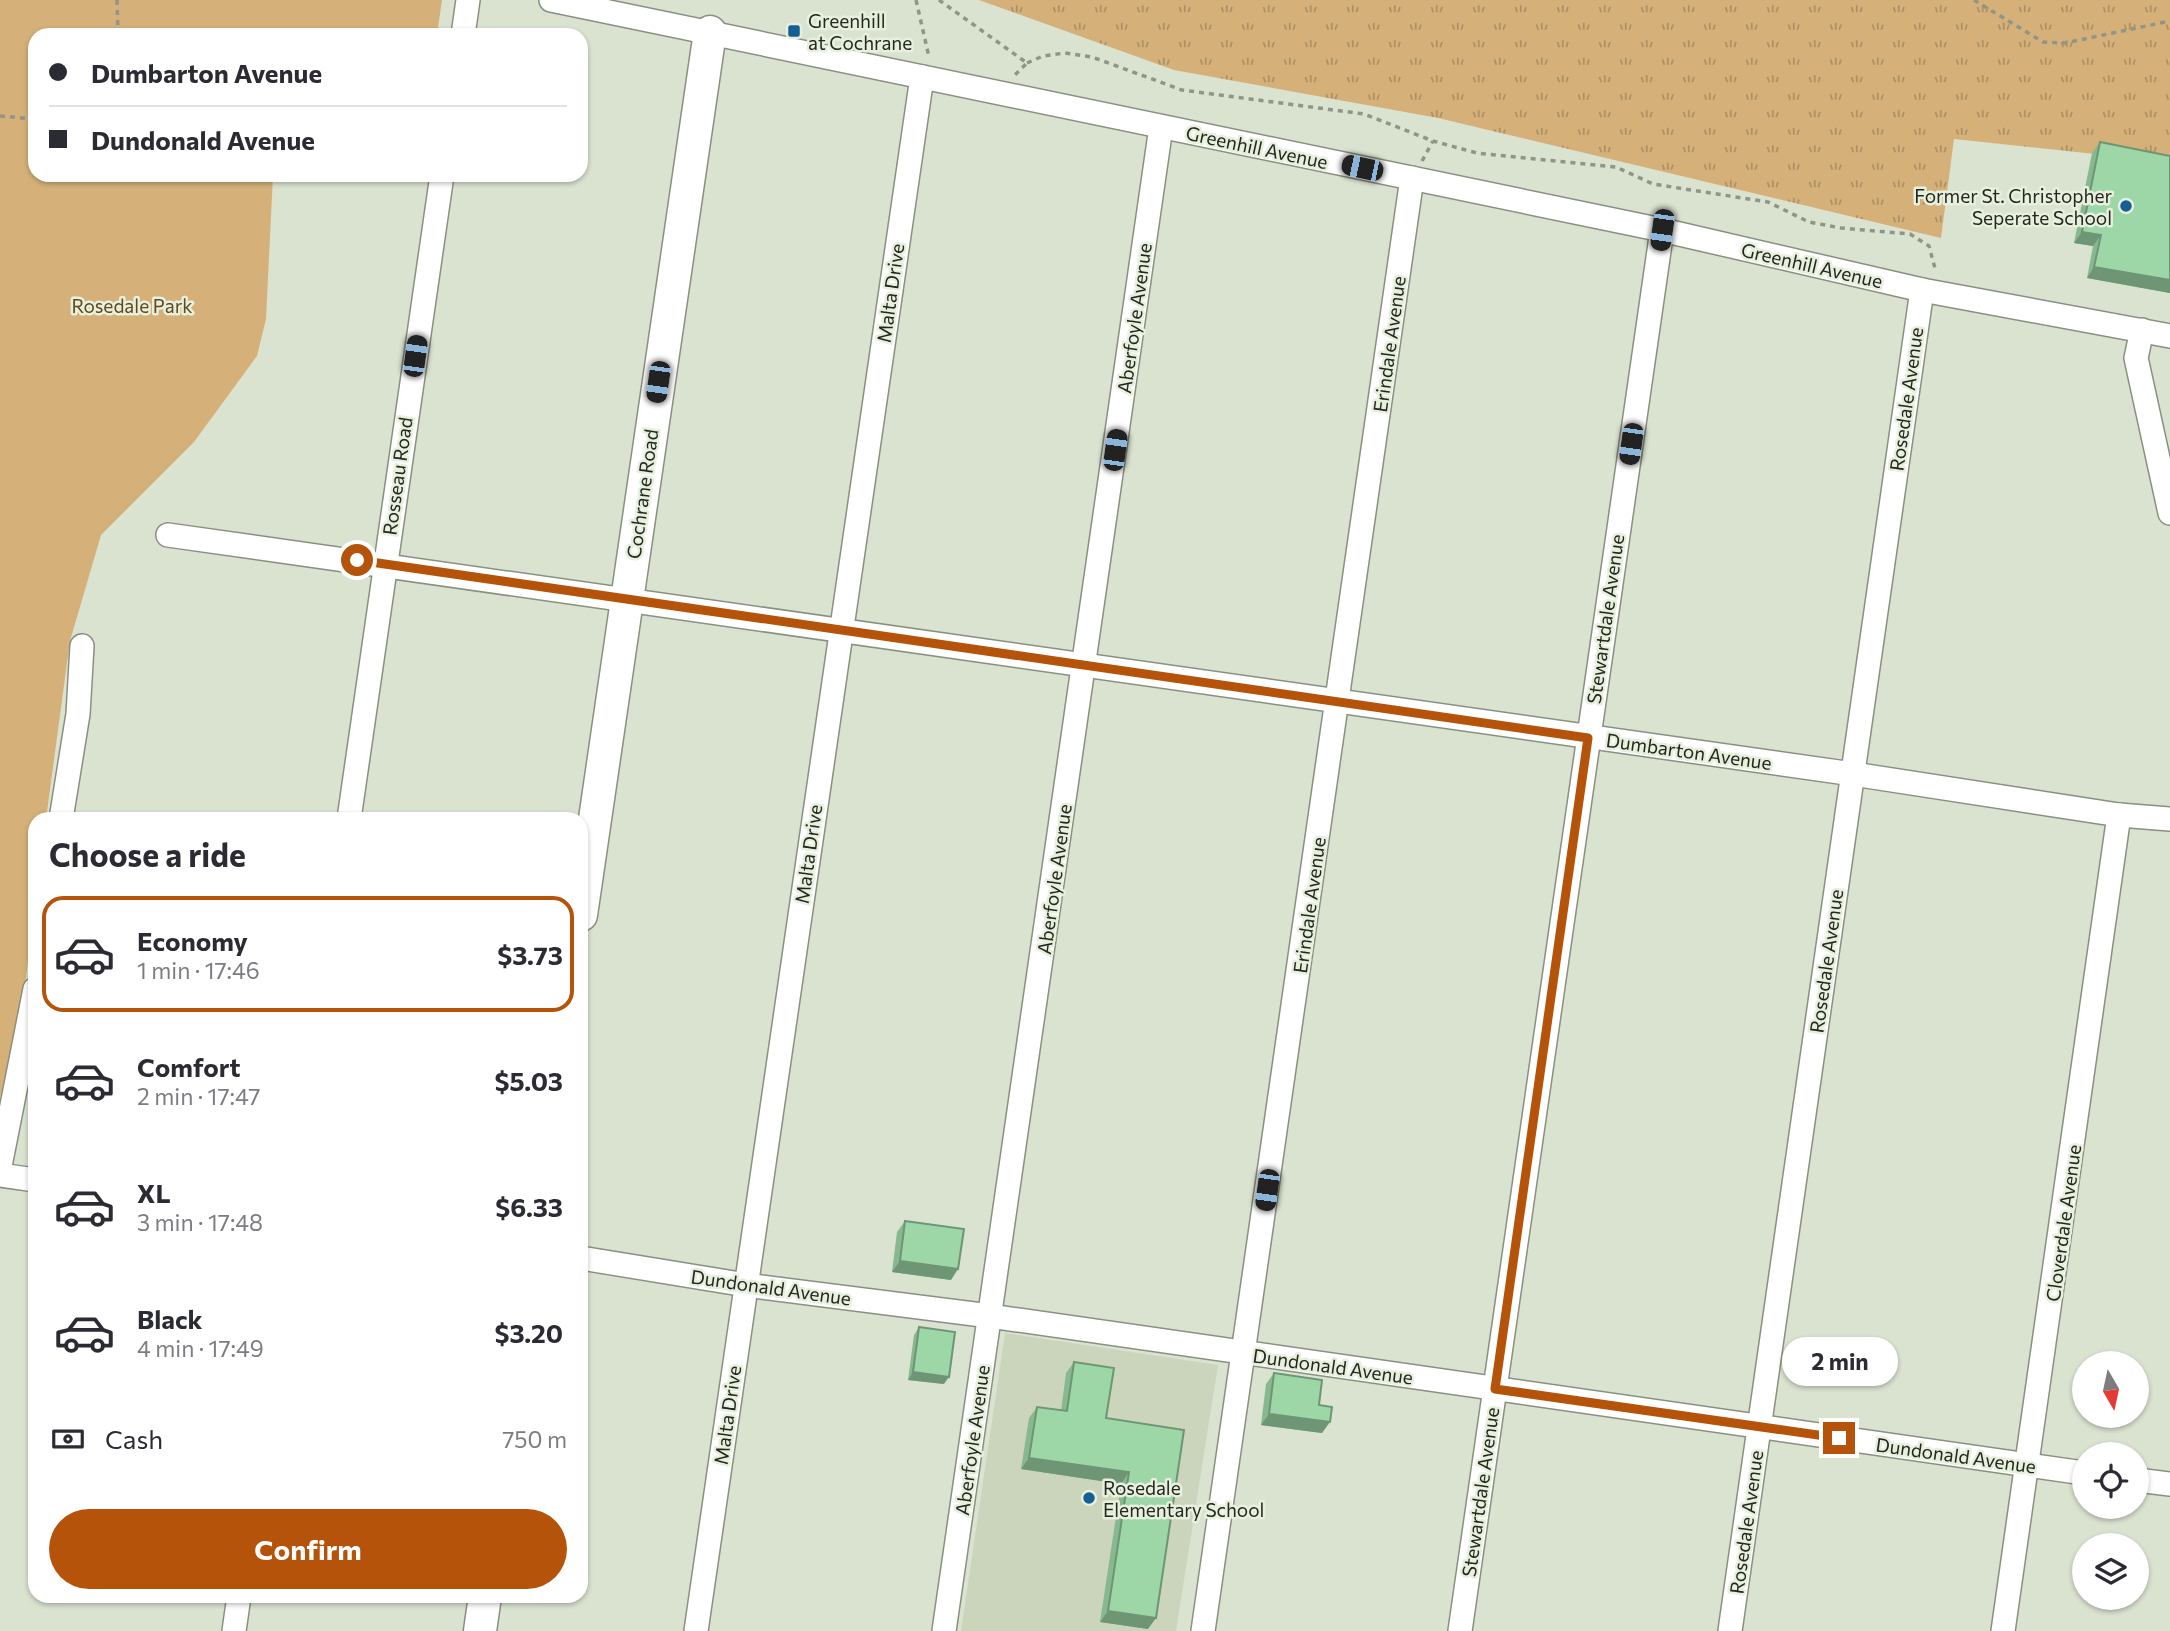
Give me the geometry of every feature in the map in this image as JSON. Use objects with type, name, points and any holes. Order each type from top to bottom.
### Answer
[{"type":"street","points":[[464,28],[468,0]]},
{"type":"street","name":"Greenhill Avenue","points":[[551,0],[710,32],[925,68],[1161,127],[1662,230],[1922,290],[2170,336]]},
{"type":"street","name":"Cochrane Road","points":[[588,866],[710,32]]},
{"type":"street","name":"Malta Drive","points":[[696,1631],[925,68]]},
{"type":"street","name":"Aberfoyle Avenue","points":[[944,1631],[1161,127]]},
{"type":"street","name":"Erindale Avenue","points":[[1203,1631],[1339,701],[1412,178]]},
{"type":"street","name":"Rosseau Road","points":[[350,812],[441,182]]},
{"type":"street","name":"Stewartdale Avenue","points":[[1460,1631],[1662,230]]},
{"type":"street","name":"Rosedale Avenue","points":[[1730,1631],[1922,290]]},
{"type":"street","points":[[2142,330],[2136,358],[2170,513]]},
{"type":"street","name":"Dumbarton Avenue","points":[[169,535],[626,598],[2119,814],[2170,819]]},
{"type":"street","points":[[62,812],[78,714],[82,646]]},
{"type":"street","name":"Cloverdale Avenue","points":[[2003,1631],[2119,814]]},
{"type":"street","points":[[0,1166],[28,1024]]},
{"type":"street","points":[[0,1175],[28,1179]]},
{"type":"street","name":"Dundonald Avenue","points":[[588,1259],[747,1285],[990,1316],[2072,1471]]},
{"type":"street","points":[[2149,1482],[2170,1485]]},
{"type":"street","points":[[234,1631],[238,1603]]},
{"type":"street","points":[[480,1631],[484,1603]]},
{"type":"path","points":[[117,0],[118,28]]},
{"type":"path","points":[[916,0],[925,68]]},
{"type":"path","points":[[939,0],[1027,63]]},
{"type":"path","points":[[1974,0],[2043,42],[2065,43],[2170,21]]},
{"type":"path","points":[[1013,77],[1027,63],[1043,56],[1065,53],[1092,57],[1182,90],[1364,114],[1433,141],[1477,153],[1616,167],[1653,184],[1768,202],[1809,222],[1910,234],[1929,246],[1937,272]]},
{"type":"path","points":[[0,116],[28,118]]},
{"type":"shaded area","name":"Rosedale Elementary School","points":[[1005,1333],[1218,1365],[1176,1631],[961,1631]]},
{"type":"green space","name":"Rosedale Park","points":[[0,0],[442,0],[438,28],[28,28],[28,182],[273,182],[266,319],[257,356],[194,442],[101,535],[70,641],[47,812],[28,812],[28,961],[20,1023],[0,1097]]},
{"type":"green space","points":[[979,0],[2170,0],[2170,162],[1954,139],[1941,238],[1438,118],[1174,70]]},
{"type":"building","name":"Former St. Christopher Seperate School","points":[[2100,142],[2170,156],[2170,280],[2094,267],[2101,235],[2082,232]]},
{"type":"building","points":[[905,1221],[964,1229],[958,1269],[900,1261]]},
{"type":"building","points":[[919,1327],[955,1332],[949,1377],[913,1372]]},
{"type":"building","points":[[1074,1362],[1114,1368],[1106,1418],[1184,1430],[1156,1618],[1108,1611],[1129,1472],[1029,1458],[1037,1407],[1067,1411]]},
{"type":"building","points":[[1274,1373],[1322,1380],[1319,1405],[1332,1407],[1330,1422],[1269,1414]]},
{"type":"place","name":"Greenhill at Cochrane","points":[[794,31]]},
{"type":"place","name":"Former St. Christopher Seperate School","points":[[2126,206]]},
{"type":"place","name":"Rosedale Elementary School","points":[[1089,1498]]},
{"type":"route","points":[[357,560],[1588,738],[1495,1389],[1839,1438]]}]
